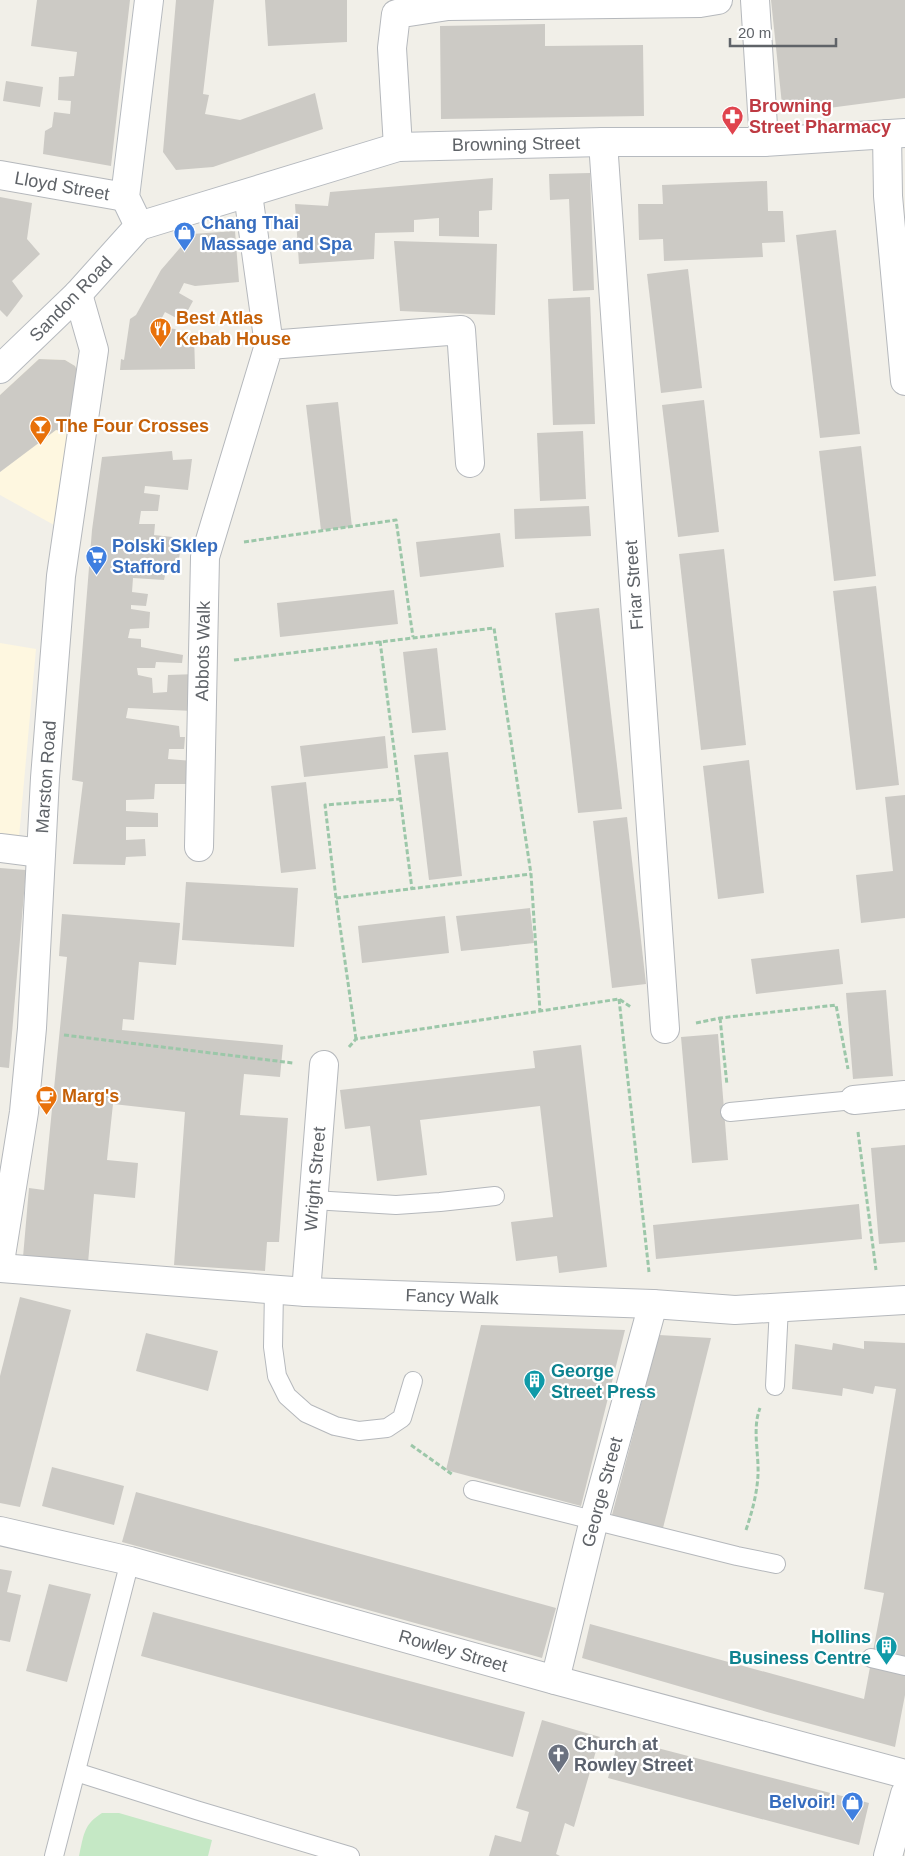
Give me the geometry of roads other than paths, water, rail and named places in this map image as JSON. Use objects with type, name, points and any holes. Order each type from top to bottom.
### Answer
[{"type":"street","points":[[139,226],[125,197],[150,0]]},
{"type":"street","points":[[398,147],[392,48],[396,14],[452,3],[700,3],[718,0]]},
{"type":"street","points":[[755,0],[764,142]]},
{"type":"street","points":[[896,133],[888,196],[899,256],[904,366]]},
{"type":"street","name":"Browning Street","points":[[139,226],[398,147],[603,142],[764,142],[896,133]]},
{"type":"street","name":"Friar Street","points":[[603,142],[665,1028]]},
{"type":"street","name":"Lloyd Street","points":[[0,175],[125,197]]},
{"type":"street","name":"Abbots Walk","points":[[198,847],[205,557],[269,346],[248,194]]},
{"type":"street","name":"Sandon Road","points":[[0,369],[78,294],[139,226]]},
{"type":"street","name":"Marston Road","points":[[0,1262],[24,1112],[32,1028],[49,722],[61,576],[94,350],[78,294]]},
{"type":"street","points":[[269,346],[462,330],[470,463]]},
{"type":"street","points":[[0,848],[41,852]]},
{"type":"street","name":"Wright Street","points":[[306,1292],[324,1066]]},
{"type":"street","points":[[854,1100],[905,1095]]},
{"type":"street","name":"Fancy Walk","points":[[0,1268],[306,1292],[653,1304],[735,1310],[892,1300]]},
{"type":"street","name":"George Street","points":[[555,1680],[594,1520],[653,1304]]},
{"type":"street","name":"Rowley Street","points":[[0,1531],[130,1561],[555,1680],[905,1774]]},
{"type":"street","points":[[888,1856],[905,1794]]},
{"type":"lane","points":[[730,1112],[854,1100]]},
{"type":"lane","points":[[314,1200],[396,1205],[495,1196]]},
{"type":"lane","points":[[274,1290],[273,1347],[277,1376],[287,1396],[306,1413],[334,1426],[360,1431],[387,1428],[402,1418],[413,1381]]},
{"type":"lane","points":[[775,1386],[779,1307]]},
{"type":"lane","points":[[474,1490],[737,1556],[776,1564]]},
{"type":"lane","points":[[54,1856],[130,1561]]},
{"type":"lane","points":[[871,1658],[905,1666]]},
{"type":"lane","points":[[76,1772],[350,1856]]},
{"type":"place","name":"Browning Street Pharmacy","points":[[733,135]]},
{"type":"place","name":"Chang Thai Massage and Spa","points":[[185,252]]},
{"type":"place","name":"Best Atlas Kebab House","points":[[160,347]]},
{"type":"place","name":"The Four Crosses","points":[[40,445]]},
{"type":"place","name":"Polski Sklep Stafford","points":[[96,575]]},
{"type":"place","name":"Marg's","points":[[46,1115]]},
{"type":"place","name":"George Street Press","points":[[535,1400]]},
{"type":"place","name":"Hollins Business Centre","points":[[887,1666]]},
{"type":"place","name":"Church at Rowley Street","points":[[558,1773]]},
{"type":"place","name":"Belvoir!","points":[[852,1821]]}]
